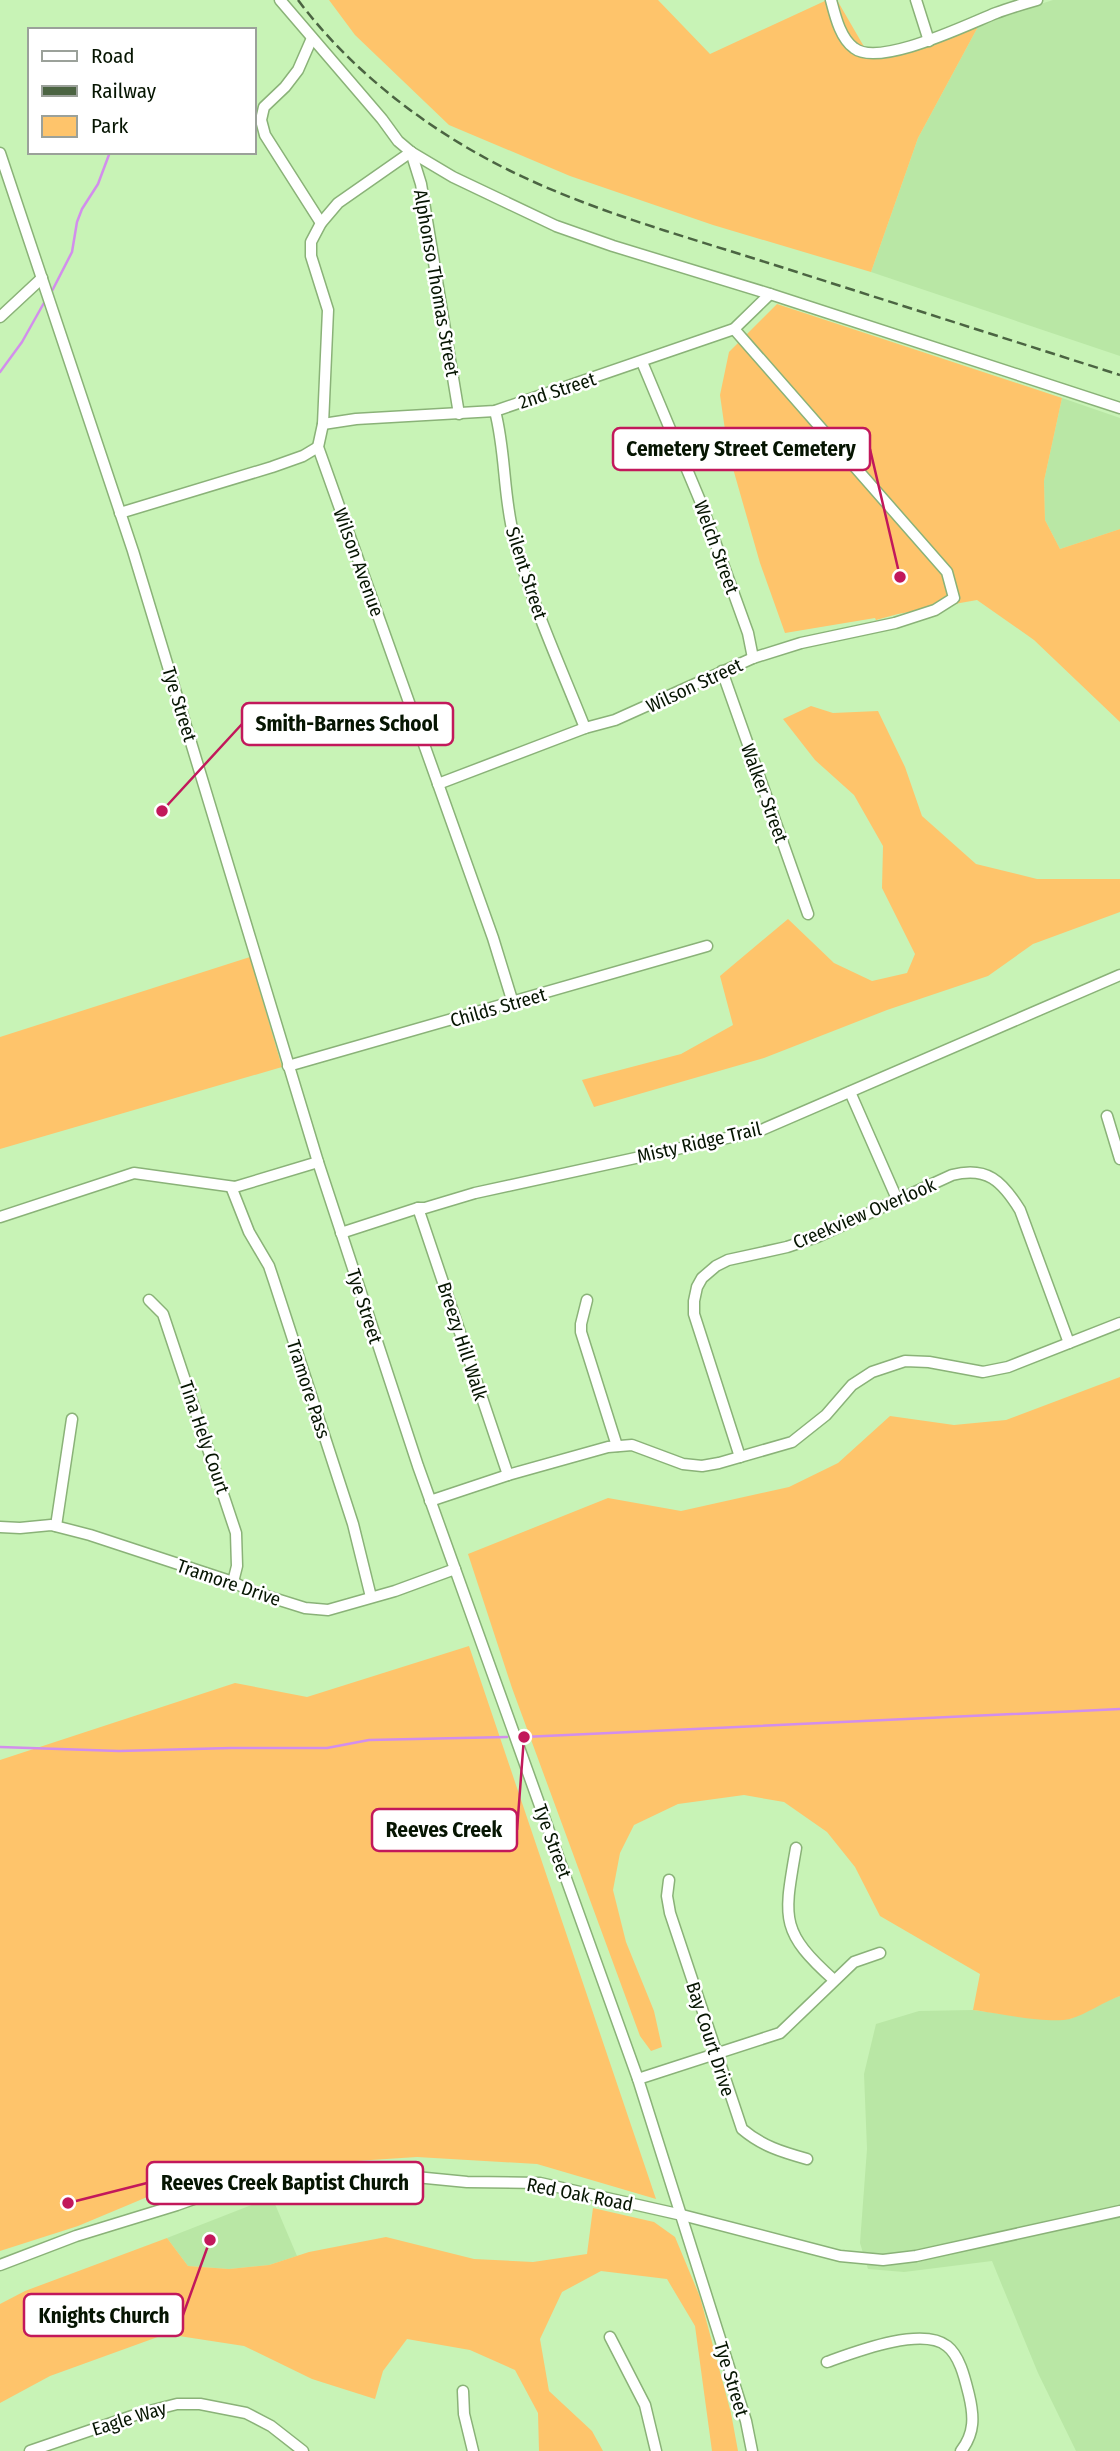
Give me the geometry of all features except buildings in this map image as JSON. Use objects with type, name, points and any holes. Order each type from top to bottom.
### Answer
[{"type":"street","points":[[280,0],[398,141],[453,177],[556,226],[613,246],[771,294],[1120,408]]},
{"type":"street","points":[[831,0],[844,36],[854,49],[870,54],[929,41],[1037,0]]},
{"type":"street","points":[[916,0],[929,41]]},
{"type":"street","points":[[312,38],[298,70],[285,88],[264,107],[261,120],[265,135],[321,223]]},
{"type":"street","points":[[120,513],[272,467],[303,456],[318,447],[323,424],[328,310],[311,256],[311,242],[321,223],[338,203],[411,152]]},
{"type":"street","name":"Alphonso Thomas Street","points":[[411,152],[421,184],[459,414]]},
{"type":"street","name":"Tye Street","points":[[0,153],[134,551],[288,1066],[341,1233],[430,1501],[638,2079],[746,2421],[752,2451]]},
{"type":"street","points":[[0,317],[43,278]]},
{"type":"street","name":"2nd Street","points":[[323,424],[356,419],[495,411],[734,329],[771,294]]},
{"type":"street","name":"Wilson Street","points":[[438,784],[585,728],[615,720],[753,658],[801,643],[895,623],[934,610],[954,598],[947,572],[734,329]]},
{"type":"street","name":"Welch Street","points":[[642,362],[701,503],[748,633],[753,658]]},
{"type":"street","name":"Silent Street","points":[[495,411],[501,435],[506,502],[514,538],[530,590],[585,728]]},
{"type":"street","name":"Wilson Avenue","points":[[318,447],[494,938],[513,1003]]},
{"type":"street","name":"Walker Street","points":[[722,671],[808,914]]},
{"type":"street","name":"Childs Street","points":[[288,1066],[707,946]]},
{"type":"street","name":"Misty Ridge Trail","points":[[341,1233],[475,1193],[759,1131],[1120,975]]},
{"type":"street","points":[[850,1092],[897,1199]]},
{"type":"street","points":[[1107,1116],[1120,1159]]},
{"type":"street","points":[[0,1217],[134,1173],[235,1187],[318,1162]]},
{"type":"street","name":"Creekview Overlook","points":[[740,1457],[694,1314],[697,1287],[702,1278],[728,1260],[787,1247],[817,1237],[951,1175],[970,1170],[995,1179],[1007,1190],[1020,1210],[1069,1343]]},
{"type":"street","name":"Tramore Pass","points":[[235,1187],[232,1189],[249,1232],[269,1266],[274,1281],[353,1524],[370,1597]]},
{"type":"street","name":"Breezy Hill Walk","points":[[418,1208],[508,1475]]},
{"type":"street","name":"Tina Hely Court","points":[[149,1300],[163,1314],[227,1502],[236,1533],[237,1566],[233,1582]]},
{"type":"street","points":[[587,1300],[581,1332],[617,1446]]},
{"type":"street","points":[[430,1501],[508,1475],[608,1447],[632,1446],[683,1464],[702,1466],[740,1457],[792,1442],[826,1415],[852,1385],[883,1368],[905,1361],[929,1362],[984,1372],[1008,1367],[1120,1323]]},
{"type":"street","points":[[56,1526],[72,1419]]},
{"type":"street","name":"Tramore Drive","points":[[0,1527],[56,1526],[90,1535],[305,1608],[328,1610],[395,1591],[455,1569]]},
{"type":"street","points":[[796,1848],[787,1902],[791,1929],[810,1958],[834,1980]]},
{"type":"street","name":"Bay Court Drive","points":[[669,1880],[667,1896],[670,1913],[742,2129],[772,2149],[807,2159]]},
{"type":"street","points":[[638,2079],[780,2033],[854,1962],[880,1953]]},
{"type":"street","name":"Red Oak Road","points":[[0,2265],[76,2236],[177,2206],[222,2189],[301,2178],[385,2174],[467,2182],[540,2183],[682,2215],[840,2256],[883,2260],[916,2256],[1120,2211]]},
{"type":"street","points":[[610,2337],[645,2405],[656,2451]]},
{"type":"street","points":[[827,2362],[863,2349],[928,2337],[947,2346],[958,2361],[973,2411],[972,2435],[961,2451]]},
{"type":"street","points":[[463,2391],[464,2414],[472,2451]]},
{"type":"street","name":"Eagle Way","points":[[30,2451],[112,2422],[177,2403],[200,2404],[246,2413],[271,2426],[303,2451]]},
{"type":"shaded area","points":[[1053,0],[1120,0],[1120,356],[871,272],[918,138],[980,23]]},
{"type":"shaded area","points":[[1062,398],[1120,418],[1120,529],[1060,549],[1045,520],[1044,481]]},
{"type":"shaded area","points":[[1120,1996],[1120,2451],[1076,2451],[1038,2373],[992,2261],[904,2272],[868,2269],[860,2243],[867,2149],[864,2074],[876,2024],[919,2011],[973,2010],[1031,2018],[1070,2019]]},
{"type":"shaded area","points":[[272,2197],[297,2256],[269,2265],[229,2269],[188,2266],[167,2238]]},
{"type":"green space","points":[[329,0],[658,0],[710,54],[827,0],[837,0],[870,57],[980,23],[918,138],[871,272],[713,225],[570,176],[449,125],[355,35]]},
{"type":"green space","points":[[777,304],[1062,398],[1044,481],[1045,520],[1060,549],[1120,529],[1120,722],[1034,640],[977,600],[876,620],[875,618],[785,633],[760,563],[728,451],[720,395],[729,352]]},
{"type":"green space","points":[[811,706],[833,713],[878,711],[905,767],[922,816],[976,864],[1037,879],[1120,879],[1120,912],[1033,944],[988,976],[887,1010],[764,1058],[594,1107],[582,1080],[681,1054],[733,1025],[720,976],[788,919],[834,963],[872,981],[907,973],[915,954],[882,888],[883,846],[854,795],[815,760],[783,719]]},
{"type":"green space","points":[[250,957],[282,1067],[0,1149],[0,1037]]},
{"type":"green space","points":[[1120,1377],[1120,1996],[1076,2017],[1060,2020],[973,2010],[980,1974],[880,1916],[855,1867],[827,1832],[784,1802],[744,1795],[678,1804],[634,1825],[620,1853],[613,1890],[626,1942],[654,2011],[662,2047],[651,2051],[640,2036],[512,1688],[468,1554],[608,1498],[681,1511],[789,1487],[838,1463],[890,1416],[954,1425],[1006,1420]]},
{"type":"green space","points":[[469,1646],[656,2199],[537,2164],[417,2157],[294,2165],[195,2177],[78,2226],[0,2251],[0,1760],[235,1683],[307,1697]]},
{"type":"green space","points":[[593,2208],[654,2222],[675,2237],[700,2297],[731,2413],[738,2451],[712,2451],[695,2326],[667,2279],[601,2271],[562,2292],[540,2339],[549,2391],[592,2431],[603,2451],[539,2451],[538,2413],[515,2370],[470,2350],[407,2339],[383,2371],[375,2399],[312,2379],[244,2346],[166,2334],[50,2376],[0,2403],[0,2304],[25,2291],[167,2238],[188,2266],[229,2269],[269,2265],[309,2252],[386,2237],[474,2259],[533,2262],[587,2254]]},
{"type":"waterway","points":[[51,293],[72,252],[82,209],[98,184],[109,154]]},
{"type":"waterway","points":[[0,372],[22,342],[45,301]]},
{"type":"waterway","points":[[524,1737],[1120,1709]]},
{"type":"waterway","points":[[0,1747],[119,1751],[327,1748],[369,1740],[507,1737]]},
{"type":"railway","points":[[298,0],[345,54],[399,102],[459,143],[521,176],[584,203],[650,226],[1120,375]]},
{"type":"place","name":"Cemetery Street Cemetery","points":[[900,577]]},
{"type":"place","name":"Smith-Barnes School","points":[[162,811]]},
{"type":"place","name":"Reeves Creek","points":[[524,1737]]},
{"type":"place","name":"Reeves Creek Baptist Church","points":[[68,2203]]},
{"type":"place","name":"Knights Church","points":[[210,2240]]}]
